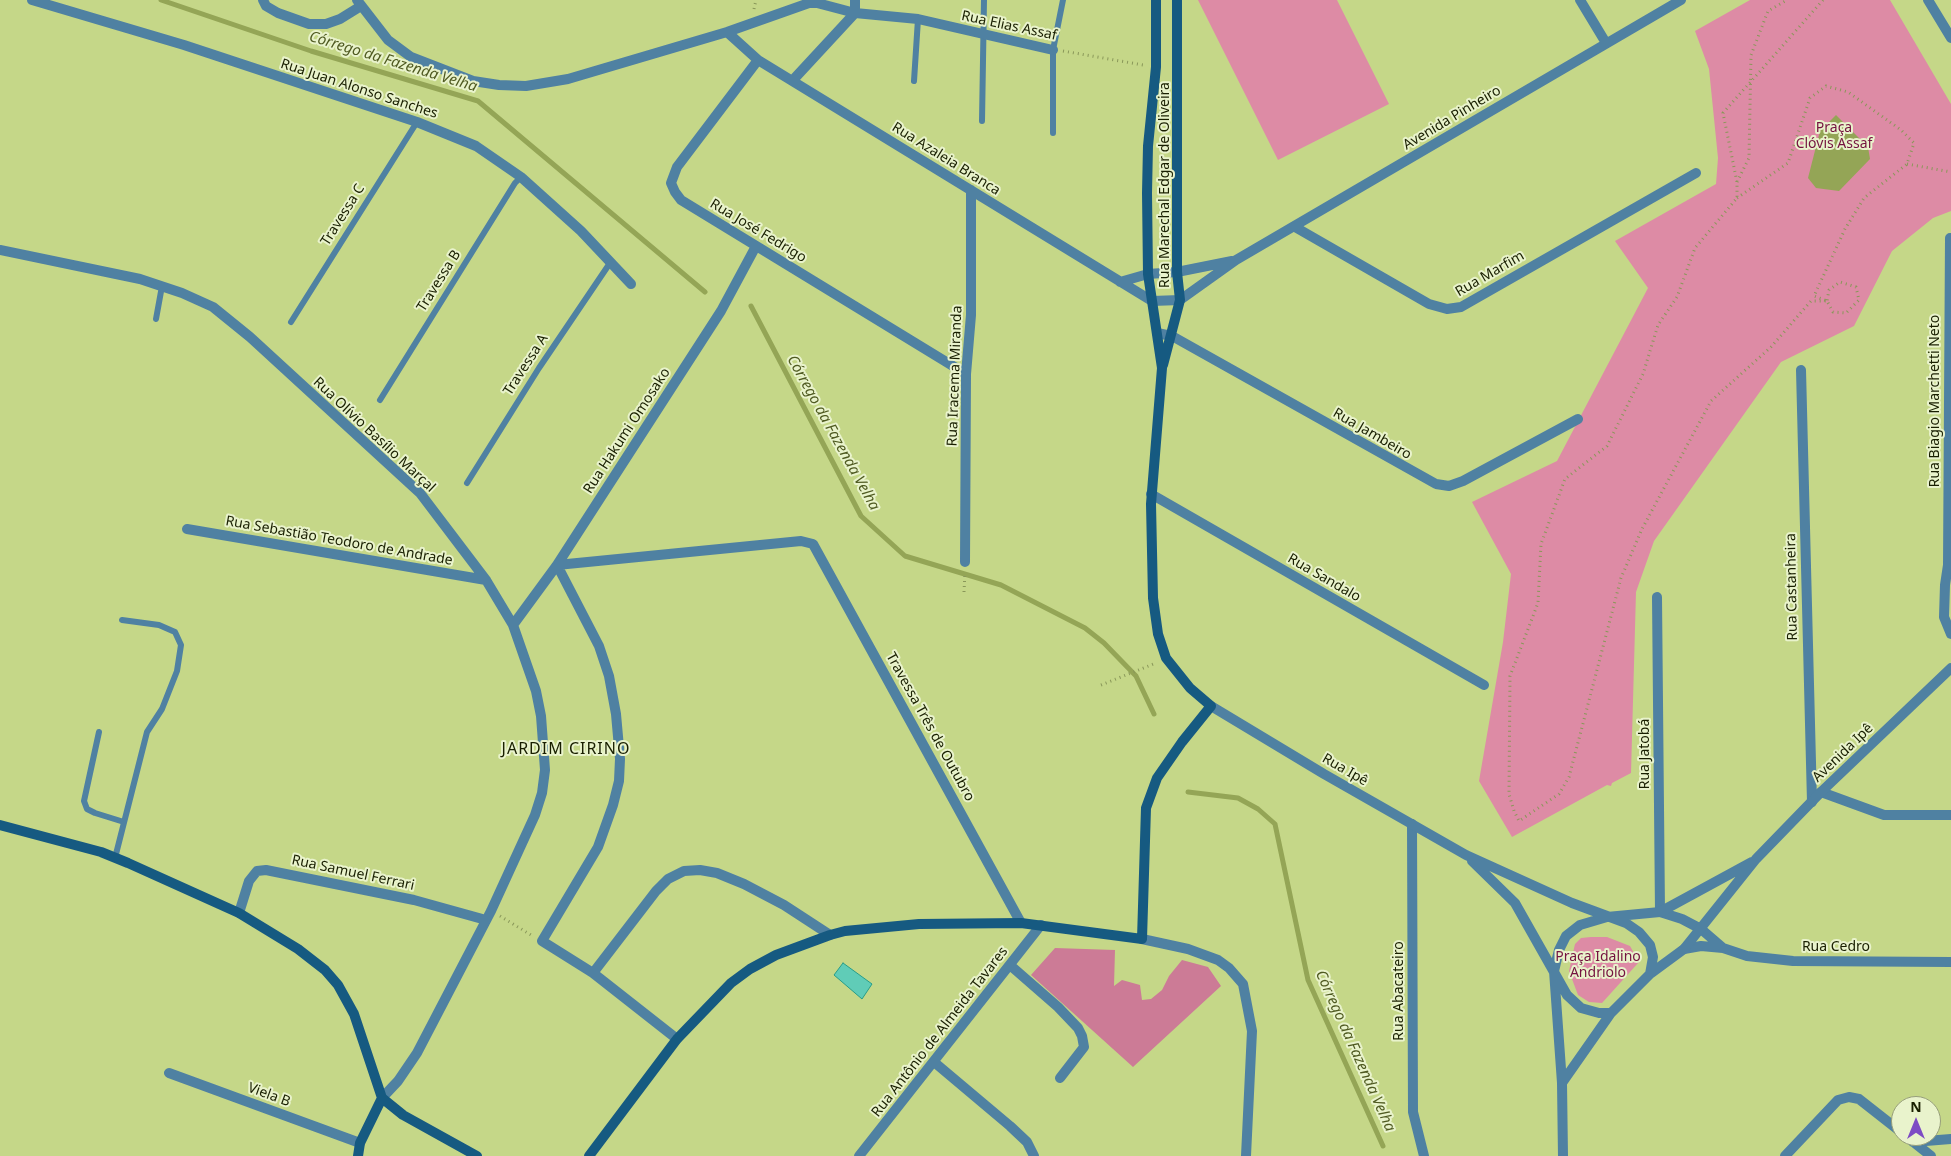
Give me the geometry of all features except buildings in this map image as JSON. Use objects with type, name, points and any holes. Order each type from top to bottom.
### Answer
[{"type":"main road","name":"Rua Marechal Edgar de Oliveira","points":[[1156,0],[1156,67],[1148,146],[1148,274],[1162,368]]},
{"type":"main road","name":"Rua Marechal Edgar de Oliveira","points":[[1177,0],[1177,272],[1180,300],[1162,368],[1151,494],[1153,598],[1158,634],[1166,658],[1190,688],[1212,706]]},
{"type":"main road","points":[[589,1156],[677,1039],[731,982],[776,955],[830,934],[919,924],[1020,923],[1142,939],[1146,808],[1157,778],[1182,742],[1212,706]]},
{"type":"main road","points":[[0,824],[116,858],[239,913],[298,949],[325,970],[338,985],[354,1014],[382,1098],[403,1114],[477,1156]]},
{"type":"main road","points":[[358,1156],[360,1143],[382,1098]]},
{"type":"street","name":"Rua Juan Alonso Sanches","points":[[32,0],[184,46],[418,122],[476,146],[521,177],[581,231],[631,284]]},
{"type":"street","points":[[263,0],[266,6],[278,13],[309,24],[326,24],[340,19],[359,3]]},
{"type":"street","points":[[793,80],[855,13],[855,0]]},
{"type":"street","points":[[1580,0],[1606,43]]},
{"type":"street","name":"Avenida Pinheiro","points":[[1180,300],[1236,260],[1681,0]]},
{"type":"street","points":[[1928,0],[1951,38]]},
{"type":"street","name":"Rua Elias Assaf","points":[[359,3],[388,40],[411,58],[473,81],[500,85],[526,86],[568,79],[727,32],[809,3],[817,3],[855,13],[918,19],[982,36],[1052,50]]},
{"type":"street","name":"Rua Azaleia Branca","points":[[727,32],[758,60],[1152,301]]},
{"type":"street","name":"Rua José Fedrigo","points":[[758,60],[677,167],[671,183],[681,200],[966,374]]},
{"type":"street","name":"Rua Marfim","points":[[1295,227],[1429,304],[1447,309],[1461,307],[1696,173]]},
{"type":"street","name":"Rua Iracema Miranda","points":[[965,562],[966,374],[971,315],[971,190]]},
{"type":"street","name":"Rua Biagio Marchetti Neto","points":[[1950,238],[1950,568],[1945,585],[1944,617],[1951,634]]},
{"type":"street","name":"Rua Hakumi Omosako","points":[[513,625],[557,565],[721,311],[756,246]]},
{"type":"street","name":"Rua Olívio Basílio Marçal","points":[[0,250],[140,279],[213,307],[250,337],[420,493],[486,580],[513,625],[536,691],[541,716],[545,770],[542,794],[535,815],[489,916],[417,1053],[398,1081],[382,1098]]},
{"type":"street","name":"Avenida Pinheiro","points":[[1148,274],[1177,272],[1236,260]]},
{"type":"street","points":[[1120,282],[1148,274]]},
{"type":"street","points":[[1152,301],[1180,300]]},
{"type":"street","name":"Rua Jambeiro","points":[[1157,333],[1172,336],[1436,484],[1448,486],[1464,481],[1578,419]]},
{"type":"street","name":"Rua Castanheira","points":[[1800,370],[1812,802]]},
{"type":"street","name":"Rua Sandalo","points":[[1151,494],[1484,685]]},
{"type":"street","name":"Rua Sebastião Teodoro de Andrade","points":[[187,529],[486,580]]},
{"type":"street","name":"Travessa Três de Outubro","points":[[557,565],[801,541],[813,544],[1020,923]]},
{"type":"street","points":[[557,565],[599,646],[609,676],[616,714],[620,759],[619,781],[613,806],[598,848],[542,941],[592,973],[677,1039]]},
{"type":"street","name":"Rua Jatobá","points":[[1657,596],[1660,912]]},
{"type":"street","name":"Avenida Ipê","points":[[1650,974],[1684,949],[1756,860],[1821,792],[1951,668]]},
{"type":"street","name":"Rua Ipê","points":[[1212,706],[1466,855],[1608,917]]},
{"type":"street","points":[[1821,792],[1884,815],[1951,815]]},
{"type":"street","name":"Rua Abacateiro","points":[[1412,824],[1413,1112],[1424,1156]]},
{"type":"street","name":"Rua Ipê","points":[[1466,855],[1515,903],[1554,970]]},
{"type":"street","name":"Avenida Ipê","points":[[1608,917],[1660,912],[1756,860]]},
{"type":"street","name":"Rua Samuel Ferrari","points":[[239,913],[252,876],[257,871],[266,870],[489,916]]},
{"type":"street","points":[[592,973],[656,891],[668,879],[684,871],[700,870],[717,873],[744,884],[784,904],[830,934]]},
{"type":"street","name":"Rua Cedro","points":[[1660,912],[1682,919],[1701,929],[1723,948]]},
{"type":"street","points":[[1562,1084],[1611,1013],[1650,974],[1653,957],[1650,945],[1639,932],[1626,923],[1608,917],[1580,925],[1566,936],[1559,950],[1554,970],[1562,1084],[1563,1156]]},
{"type":"street","name":"Rua Antônio de Almeida Tavares","points":[[859,1156],[1011,966],[1041,925]]},
{"type":"street","points":[[1142,939],[1188,949],[1218,960],[1230,968],[1243,984],[1252,1030],[1246,1156]]},
{"type":"street","name":"Rua Cedro","points":[[1684,949],[1701,946],[1723,948],[1747,956],[1793,961],[1951,962]]},
{"type":"street","points":[[1011,966],[1058,1007],[1078,1028],[1082,1036],[1084,1047],[1060,1078]]},
{"type":"street","points":[[1554,970],[1567,995],[1581,1008],[1599,1013],[1611,1013]]},
{"type":"street","points":[[934,1062],[1015,1131],[1026,1142],[1034,1156]]},
{"type":"street","name":"Viela B","points":[[169,1072],[360,1143]]},
{"type":"street","points":[[1785,1156],[1838,1100],[1849,1097],[1860,1099],[1891,1124]]},
{"type":"street","points":[[1918,1146],[1931,1156]]},
{"type":"lane","points":[[982,121],[984,0]]},
{"type":"lane","points":[[1053,133],[1052,50],[1063,0]]},
{"type":"lane","points":[[914,81],[918,19]]},
{"type":"lane","name":"Travessa C","points":[[291,322],[418,122]]},
{"type":"lane","name":"Travessa B","points":[[380,400],[521,177]]},
{"type":"lane","name":"Travessa A","points":[[467,483],[539,368],[610,263]]},
{"type":"lane","points":[[156,319],[162,286]]},
{"type":"lane","points":[[116,858],[146,732],[162,709],[170,691],[177,671],[181,644],[175,632],[159,625],[122,620]]},
{"type":"lane","points":[[99,732],[84,801],[87,809],[124,822]]},
{"type":"path","points":[[1737,182],[1749,158],[1751,55],[1768,11],[1787,0]]},
{"type":"path","points":[[1737,198],[1737,182],[1723,112],[1823,0]]},
{"type":"path","name":"Rua Elias Assaf","points":[[1052,50],[1156,67]]},
{"type":"path","points":[[1826,301],[1811,301],[1771,347],[1711,401],[1642,529],[1621,578],[1569,776],[1559,794],[1520,821],[1509,794],[1510,676],[1538,602],[1541,544],[1565,479],[1606,446],[1643,374],[1658,325],[1677,297],[1695,248],[1737,198],[1788,163],[1810,98],[1826,86],[1848,92],[1901,130],[1914,143],[1907,164],[1864,198],[1845,229],[1814,296],[1826,301],[1834,312],[1846,313],[1860,300],[1856,287],[1840,282],[1829,290],[1826,301]]},
{"type":"path","points":[[1907,164],[1951,172]]},
{"type":"path","points":[[1101,686],[1146,667]]},
{"type":"path","points":[[489,916],[542,941]]},
{"type":"green space","points":[[1198,0],[1337,0],[1389,104],[1278,160]]},
{"type":"green space","name":"Praça Clóvis Assaf","points":[[1750,0],[1890,0],[1951,104],[1951,211],[1933,218],[1892,251],[1854,326],[1781,362],[1654,541],[1636,592],[1631,773],[1612,783],[1611,786],[1607,785],[1512,837],[1479,781],[1503,642],[1511,574],[1472,502],[1557,461],[1648,288],[1615,241],[1716,184],[1718,158],[1709,69],[1695,31]]},
{"type":"green space","name":"Praça Idalino Andriolo","points":[[1607,937],[1630,946],[1639,962],[1602,1003],[1589,1002],[1578,995],[1569,971],[1575,944],[1581,938]]},
{"type":"shaded area","points":[[1836,115],[1868,147],[1870,159],[1839,191],[1816,188],[1808,178],[1820,131]]},
{"type":"shaded area","points":[[1055,948],[1115,950],[1114,986],[1122,980],[1140,985],[1142,1000],[1151,999],[1162,990],[1169,976],[1182,960],[1208,967],[1221,986],[1133,1067],[1031,975]]},
{"type":"waterway","name":"Córrego da Fazenda Velha","points":[[161,0],[311,51],[478,101],[705,292]]},
{"type":"waterway","name":"Córrego da Fazenda Velha","points":[[751,306],[861,516],[905,556],[1001,585],[1085,628],[1104,643],[1136,676],[1154,714]]},
{"type":"waterway","name":"Córrego da Fazenda Velha","points":[[1188,792],[1238,798],[1258,809],[1275,824],[1308,980],[1383,1146]]},
{"type":"district","name":"JARDIM CIRINO","points":[[566,749]]}]
